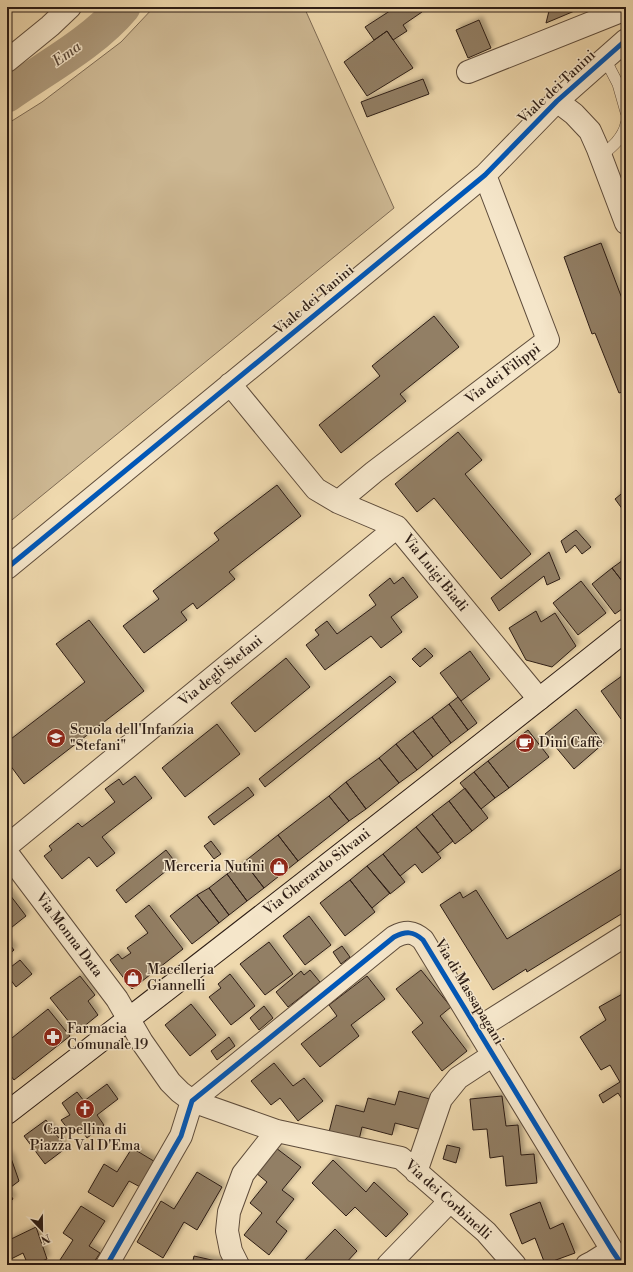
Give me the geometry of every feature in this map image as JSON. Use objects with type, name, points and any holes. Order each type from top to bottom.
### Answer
[{"type":"street","points":[[7,61],[50,26],[70,7]]},
{"type":"street","points":[[468,72],[626,9]]},
{"type":"street","name":"Viale dei Tanini","points":[[7,568],[485,175],[557,101],[626,40]]},
{"type":"street","points":[[557,101],[574,114],[590,131],[626,223]]},
{"type":"street","name":"Via dei Filippi","points":[[338,502],[374,472],[548,340],[485,175]]},
{"type":"street","name":"Via Luigi Biadi","points":[[230,384],[316,489],[338,502],[397,527],[539,699]]},
{"type":"street","name":"Via degli Stefani","points":[[7,846],[397,527]]},
{"type":"street","name":"Via Gherardo Silvani","points":[[7,1113],[626,630]]},
{"type":"street","name":"Via Monna Data","points":[[7,853],[118,999],[142,1042],[170,1082],[192,1101]]},
{"type":"street","name":"Via di Massapagani","points":[[192,1101],[394,937],[401,933],[411,932],[423,940],[617,1258]]},
{"type":"street","points":[[477,1029],[626,935]]},
{"type":"street","name":"Via di Massapagani","points":[[416,1172],[441,1099],[458,1078],[493,1055]]},
{"type":"street","points":[[107,1265],[181,1136],[192,1101]]},
{"type":"street","name":"Via dei Corbinelli","points":[[192,1101],[277,1131],[401,1158],[486,1232],[515,1265]]},
{"type":"street","points":[[238,1265],[231,1251],[227,1231],[229,1212],[243,1174],[277,1131]]},
{"type":"street","points":[[388,1265],[450,1201]]},
{"type":"street","points":[[587,1265],[593,1262],[617,1258]]},
{"type":"lane","points":[[605,59],[618,84],[626,112]]},
{"type":"lane","points":[[601,156],[615,144],[626,124]]},
{"type":"shaded area","points":[[154,7],[304,7],[394,208],[7,524],[7,124],[42,102],[121,42]]},
{"type":"building","points":[[396,7],[419,7],[422,12],[403,25],[407,31],[393,40],[387,31],[374,40],[365,27]]},
{"type":"building","points":[[550,7],[584,7],[546,23]]},
{"type":"building","points":[[479,20],[491,48],[468,58],[456,30]]},
{"type":"building","points":[[387,31],[413,68],[367,96],[344,62]]},
{"type":"building","points":[[423,79],[429,94],[367,117],[361,102]]},
{"type":"building","points":[[601,243],[626,309],[626,391],[619,393],[595,333],[592,334],[564,257]]},
{"type":"building","points":[[434,316],[459,347],[400,394],[406,401],[341,453],[319,425],[380,376],[372,366]]},
{"type":"building","points":[[458,432],[482,460],[465,474],[531,554],[501,579],[434,498],[417,512],[395,484]]},
{"type":"building","points":[[277,485],[301,516],[229,572],[235,579],[197,609],[193,603],[181,612],[187,620],[144,653],[123,626],[159,599],[153,591],[219,540],[214,533]]},
{"type":"building","points":[[626,490],[626,514],[615,499]]},
{"type":"building","points":[[576,530],[591,547],[582,554],[575,545],[566,553],[561,541]]},
{"type":"building","points":[[549,552],[560,579],[547,585],[544,576],[499,611],[491,598]]},
{"type":"building","points":[[626,558],[626,586],[612,568]]},
{"type":"building","points":[[612,568],[626,586],[626,606],[615,614],[592,584]]},
{"type":"building","points":[[403,577],[418,597],[391,617],[402,632],[381,648],[371,636],[325,670],[306,645],[319,635],[315,630],[327,621],[337,634],[376,605],[369,595],[390,578],[394,584]]},
{"type":"building","points":[[581,581],[606,613],[578,635],[553,603]]},
{"type":"building","points":[[536,611],[541,622],[555,613],[576,646],[552,667],[526,660],[509,628]]},
{"type":"building","points":[[89,620],[144,691],[24,784],[7,761],[7,742],[85,682],[56,644]]},
{"type":"building","points":[[425,648],[433,656],[420,667],[412,659]]},
{"type":"building","points":[[470,651],[490,679],[461,701],[440,673]]},
{"type":"building","points":[[286,658],[310,687],[255,732],[231,703]]},
{"type":"building","points":[[626,673],[626,716],[621,719],[601,691]]},
{"type":"building","points":[[390,676],[396,682],[265,787],[259,779]]},
{"type":"building","points":[[458,697],[477,723],[468,730],[449,704]]},
{"type":"building","points":[[449,704],[468,730],[451,743],[432,717]]},
{"type":"building","points":[[576,709],[604,743],[574,769],[545,734]]},
{"type":"building","points":[[432,717],[451,743],[433,757],[413,731]]},
{"type":"building","points":[[217,724],[240,754],[185,797],[162,768]]},
{"type":"building","points":[[528,730],[549,757],[509,788],[488,761]]},
{"type":"building","points":[[413,731],[433,757],[417,770],[396,744]]},
{"type":"building","points":[[396,744],[417,770],[399,783],[379,758]]},
{"type":"building","points":[[379,758],[399,783],[366,809],[346,782]]},
{"type":"building","points":[[488,761],[509,788],[495,798],[474,772]]},
{"type":"building","points":[[474,772],[495,798],[481,809],[460,783]]},
{"type":"building","points":[[135,776],[152,798],[102,837],[115,853],[97,867],[89,857],[62,879],[44,856],[52,850],[49,846],[78,823],[82,827],[115,802],[105,789],[119,779],[123,785]]},
{"type":"building","points":[[346,782],[366,809],[349,821],[329,796]]},
{"type":"building","points":[[248,787],[254,795],[214,825],[208,817]]},
{"type":"building","points":[[465,788],[488,818],[472,831],[449,801]]},
{"type":"building","points":[[329,796],[349,821],[298,861],[278,835]]},
{"type":"building","points":[[449,801],[472,831],[455,844],[432,814]]},
{"type":"building","points":[[432,814],[453,841],[438,853],[416,827]]},
{"type":"building","points":[[416,827],[441,858],[422,873],[415,864],[400,876],[383,854]]},
{"type":"building","points":[[278,835],[298,861],[264,888],[244,862]]},
{"type":"building","points":[[211,841],[221,854],[214,859],[204,846]]},
{"type":"building","points":[[166,850],[176,863],[126,903],[116,890]]},
{"type":"building","points":[[383,854],[405,882],[390,894],[367,866]]},
{"type":"building","points":[[244,862],[264,888],[247,901],[227,874]]},
{"type":"building","points":[[367,866],[390,893],[372,908],[350,880]]},
{"type":"building","points":[[626,866],[626,911],[527,972],[526,969],[493,990],[440,905],[460,892],[463,898],[476,890],[507,939]]},
{"type":"building","points":[[227,874],[247,901],[229,915],[209,888]]},
{"type":"building","points":[[350,880],[375,912],[345,936],[320,903]]},
{"type":"building","points":[[209,888],[229,915],[219,923],[197,895]]},
{"type":"building","points":[[7,891],[26,916],[7,931]]},
{"type":"building","points":[[197,895],[219,923],[192,944],[170,916]]},
{"type":"building","points":[[149,905],[183,949],[132,989],[110,960],[118,954],[122,959],[131,953],[127,948],[148,933],[135,916]]},
{"type":"building","points":[[309,916],[331,945],[305,965],[283,936]]},
{"type":"building","points":[[7,941],[14,950],[7,956]]},
{"type":"building","points":[[269,942],[293,974],[265,995],[240,964]]},
{"type":"building","points":[[342,946],[350,957],[341,964],[333,952]]},
{"type":"building","points":[[20,960],[32,974],[16,987],[7,975],[7,970]]},
{"type":"building","points":[[310,970],[320,982],[288,1007],[276,992],[301,971],[304,975]]},
{"type":"building","points":[[421,970],[451,1007],[440,1016],[467,1051],[442,1071],[412,1032],[423,1023],[396,989]]},
{"type":"building","points":[[230,974],[255,1006],[231,1025],[209,997],[221,988],[218,984]]},
{"type":"building","points":[[80,976],[95,995],[88,1001],[98,1015],[77,1032],[50,998]]},
{"type":"building","points":[[367,976],[385,999],[351,1025],[359,1036],[320,1067],[301,1044],[337,1016],[329,1005]]},
{"type":"building","points":[[626,992],[626,1101],[624,1102],[618,1093],[603,1103],[599,1095],[620,1082],[610,1065],[601,1070],[580,1037],[606,1020],[599,1007]]},
{"type":"building","points":[[191,1004],[216,1035],[190,1056],[165,1025]]},
{"type":"building","points":[[264,1006],[273,1018],[259,1030],[250,1018]]},
{"type":"building","points":[[48,1009],[70,1036],[14,1080],[7,1071],[7,1042]]},
{"type":"building","points":[[229,1037],[235,1046],[217,1060],[211,1051]]},
{"type":"building","points":[[274,1063],[293,1086],[304,1078],[323,1101],[298,1121],[280,1098],[271,1105],[251,1081]]},
{"type":"building","name":"Cappellina di Piazza Val D'Ema","points":[[107,1084],[118,1099],[97,1115],[104,1125],[87,1138],[79,1127],[71,1133],[61,1120],[70,1115],[62,1103],[77,1092],[84,1101]]},
{"type":"building","points":[[399,1091],[430,1099],[422,1130],[395,1123],[392,1135],[362,1127],[359,1140],[329,1132],[336,1105],[364,1112],[368,1098],[395,1105]]},
{"type":"building","points":[[502,1096],[506,1126],[518,1125],[521,1155],[534,1154],[537,1183],[506,1186],[503,1156],[490,1158],[487,1129],[473,1130],[470,1099]]},
{"type":"building","points":[[46,1120],[66,1148],[45,1164],[24,1136]]},
{"type":"building","points":[[447,1145],[460,1148],[456,1163],[443,1159]]},
{"type":"building","points":[[132,1148],[157,1163],[142,1188],[129,1181],[113,1207],[88,1192],[104,1164],[117,1172]]},
{"type":"building","points":[[276,1148],[301,1167],[282,1190],[294,1199],[276,1222],[287,1231],[269,1255],[244,1235],[262,1213],[250,1203],[267,1182],[256,1173]]},
{"type":"building","points":[[7,1153],[11,1158],[19,1181],[7,1190]]},
{"type":"building","points":[[333,1160],[366,1192],[374,1182],[408,1214],[386,1237],[355,1207],[346,1216],[312,1183]]},
{"type":"building","points":[[197,1172],[222,1187],[197,1230],[184,1222],[163,1258],[137,1242],[161,1201],[174,1209]]},
{"type":"building","points":[[7,1190],[13,1199],[7,1204]]},
{"type":"building","points":[[540,1202],[550,1229],[563,1223],[575,1253],[545,1264],[535,1238],[522,1244],[510,1214]]},
{"type":"building","points":[[81,1206],[105,1221],[89,1246],[100,1253],[92,1265],[61,1265],[58,1263],[73,1240],[63,1233]]},
{"type":"building","points":[[36,1227],[47,1259],[32,1265],[28,1265],[23,1253],[7,1261],[7,1241]]},
{"type":"building","points":[[335,1229],[357,1251],[344,1265],[302,1265],[301,1264]]},
{"type":"building","points":[[194,1256],[225,1263],[224,1265],[192,1265]]},
{"type":"waterway","name":"Ema","points":[[7,95],[83,44],[111,20],[123,7]]},
{"type":"cycle path","points":[[7,568],[485,175],[557,101],[626,40]]},
{"type":"cycle path","points":[[107,1265],[181,1136],[192,1101],[394,937],[406,933],[416,935],[423,940],[622,1265]]},
{"type":"place","name":"Scuola dell'Infanzia \"Stefani\"","points":[[56,738]]},
{"type":"place","name":"Dini Caffè","points":[[525,743]]},
{"type":"place","name":"Merceria Nutini","points":[[279,867]]},
{"type":"place","name":"Macelleria Giannelli","points":[[133,978]]},
{"type":"place","name":"Farmacia Comunale 19","points":[[53,1037]]},
{"type":"place","name":"Cappellina di Piazza Val D'Ema","points":[[85,1109]]}]
